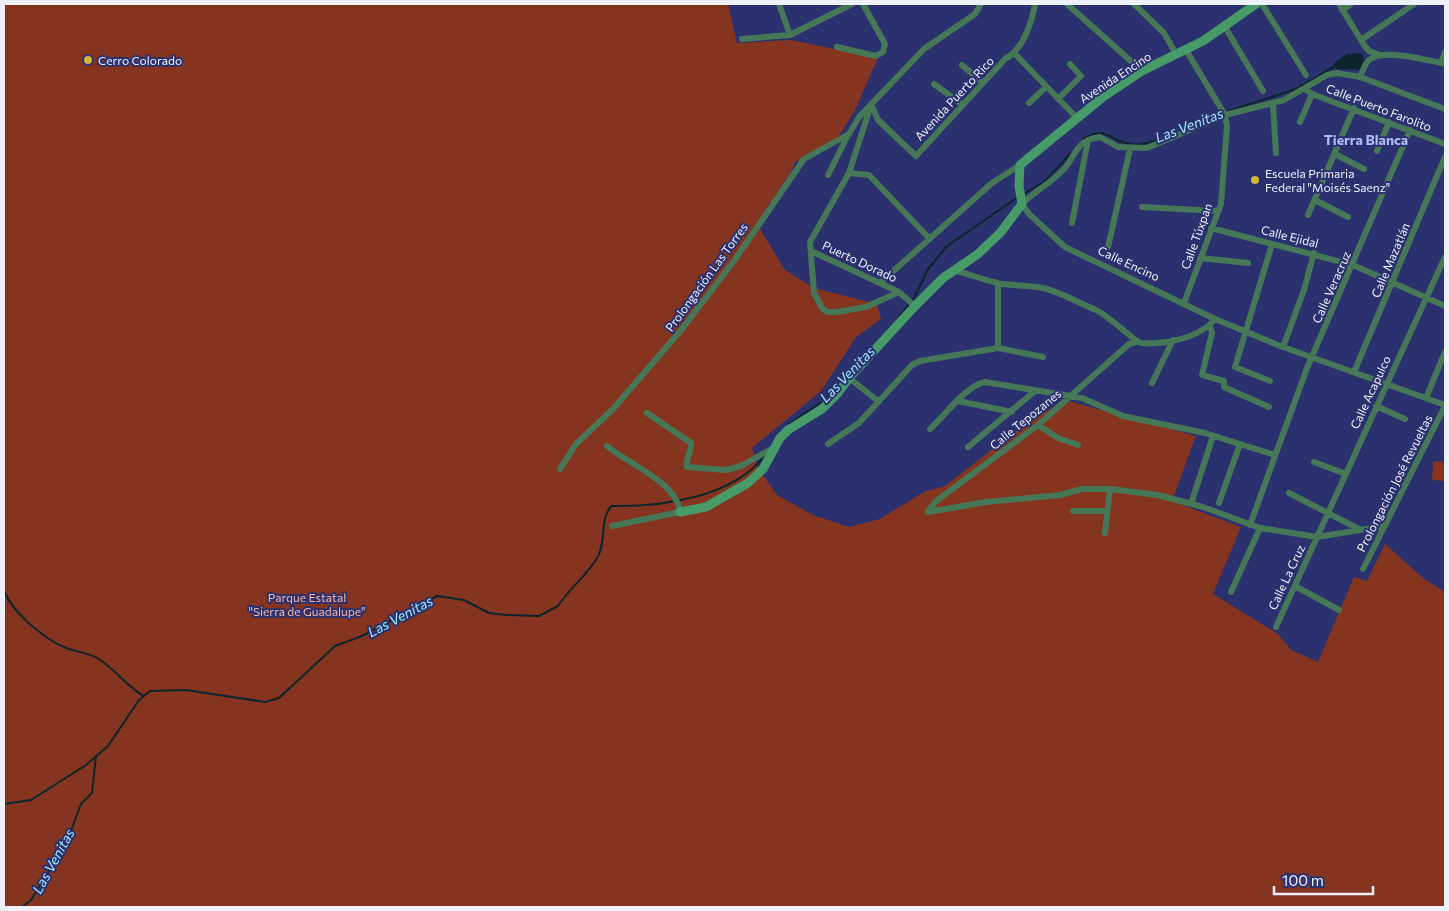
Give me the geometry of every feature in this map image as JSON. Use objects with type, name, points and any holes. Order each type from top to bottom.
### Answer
[{"type":"main road","name":"Avenida Encino","points":[[1020,165],[1077,118],[1142,71],[1186,50],[1225,27],[1256,4]]},
{"type":"main road","points":[[679,504],[706,507],[748,483],[763,469],[780,438],[788,430],[822,409],[913,304],[953,270],[978,254],[1001,232],[1021,198],[1020,165]]},
{"type":"street","points":[[779,4],[790,35]]},
{"type":"street","points":[[742,39],[790,35],[852,4]]},
{"type":"street","points":[[837,47],[876,56],[883,52],[885,44],[863,4]]},
{"type":"street","name":"Prolongación Las Torres","points":[[560,469],[576,444],[613,409],[682,330],[734,261],[804,159],[849,134],[858,117],[924,49],[975,14],[981,4]]},
{"type":"street","name":"Avenida Puerto Rico","points":[[871,104],[878,120],[916,156],[1006,59],[1014,54],[1032,19],[1035,4]]},
{"type":"street","points":[[1067,4],[1142,71]]},
{"type":"street","points":[[1134,4],[1164,33],[1176,54]]},
{"type":"street","points":[[1262,4],[1306,75]]},
{"type":"street","points":[[1351,4],[1340,7],[1369,51],[1380,55],[1418,58],[1443,64],[1445,52]]},
{"type":"street","points":[[1361,40],[1414,4]]},
{"type":"street","points":[[1225,27],[1263,91]]},
{"type":"street","points":[[1186,50],[1225,115]]},
{"type":"street","points":[[1014,54],[1077,118]]},
{"type":"street","points":[[1360,77],[1365,65],[1380,55]]},
{"type":"street","points":[[1058,99],[1081,76],[1070,64]]},
{"type":"street","points":[[962,65],[983,83]]},
{"type":"street","points":[[1021,198],[1034,193],[1055,178],[1066,167],[1081,144],[1088,140],[1100,137],[1118,146],[1147,148],[1164,143],[1225,115],[1273,104],[1305,89],[1327,75],[1338,73],[1360,77],[1445,109]]},
{"type":"street","points":[[934,84],[963,106]]},
{"type":"street","points":[[1029,103],[1046,87]]},
{"type":"street","name":"Calle Puerto Farolito","points":[[1305,89],[1312,94],[1354,108],[1445,144]]},
{"type":"street","points":[[1300,122],[1312,94]]},
{"type":"street","points":[[871,104],[849,174],[869,175],[929,238]]},
{"type":"street","points":[[1273,104],[1276,153]]},
{"type":"street","points":[[1308,215],[1354,108]]},
{"type":"street","name":"Calle Túxpan","points":[[1184,303],[1218,211],[1225,159],[1225,115]]},
{"type":"street","points":[[1377,151],[1390,122]]},
{"type":"street","name":"Calle Veracruz","points":[[1250,525],[1312,356],[1354,265],[1410,130]]},
{"type":"street","points":[[828,175],[849,134]]},
{"type":"street","points":[[1072,223],[1088,140]]},
{"type":"street","points":[[1108,247],[1130,148]]},
{"type":"street","points":[[1335,154],[1364,169]]},
{"type":"street","name":"Calle Mazatlán","points":[[1354,372],[1445,157]]},
{"type":"street","points":[[880,283],[992,183],[1020,165]]},
{"type":"street","name":"Puerto Dorado","points":[[849,174],[810,242],[814,293],[822,308],[827,312],[866,307],[899,292]]},
{"type":"street","name":"Calle Encino","points":[[1021,198],[1029,214],[1065,247],[1244,332],[1445,406]]},
{"type":"street","points":[[1315,200],[1348,217]]},
{"type":"street","points":[[1142,208],[1218,211]]},
{"type":"street","name":"Calle Ejidal","points":[[1211,228],[1314,253],[1354,265],[1445,306]]},
{"type":"street","points":[[1270,381],[1234,367],[1272,244]]},
{"type":"street","name":"Puerto Dorado","points":[[811,251],[899,292],[913,304]]},
{"type":"street","points":[[1283,347],[1304,290],[1314,253]]},
{"type":"street","name":"Calle Acapulco","points":[[1318,537],[1445,257]]},
{"type":"street","points":[[1200,258],[1248,263]]},
{"type":"street","points":[[953,270],[998,283],[1044,288],[1092,308],[1121,326],[1136,342],[1173,340],[1210,326],[1215,319]]},
{"type":"street","points":[[998,283],[998,348]]},
{"type":"street","points":[[1210,326],[1212,333],[1202,375],[1224,381],[1224,387],[1268,408]]},
{"type":"street","points":[[1152,383],[1173,340]]},
{"type":"street","name":"Calle Tepozanes","points":[[1110,490],[1082,490],[1060,495],[986,502],[928,512],[935,502],[1038,425],[1129,344],[1136,342]]},
{"type":"street","points":[[828,444],[859,423],[912,364],[998,348],[1043,357]]},
{"type":"street","points":[[1426,398],[1445,352]]},
{"type":"street","points":[[849,378],[878,401]]},
{"type":"street","points":[[930,429],[958,401],[978,384],[984,382],[1082,398],[1123,416],[1213,436],[1275,455]]},
{"type":"street","points":[[968,447],[1035,391]]},
{"type":"street","points":[[958,401],[1012,412]]},
{"type":"street","points":[[1376,406],[1405,419]]},
{"type":"street","name":"Prolongación José Revueltas","points":[[1363,569],[1445,406]]},
{"type":"street","points":[[648,413],[690,443],[692,449],[686,460],[687,467],[726,470],[741,466],[776,447]]},
{"type":"street","points":[[1038,425],[1058,438],[1078,446]]},
{"type":"street","points":[[1191,504],[1213,436]]},
{"type":"street","points":[[1219,503],[1240,444]]},
{"type":"street","points":[[607,446],[660,481],[679,504],[612,526]]},
{"type":"street","points":[[1314,462],[1346,474]]},
{"type":"street","points":[[1104,533],[1110,490],[1158,495],[1191,504],[1260,528],[1318,537],[1385,526]]},
{"type":"street","points":[[1289,493],[1359,529]]},
{"type":"street","points":[[1073,511],[1107,511]]},
{"type":"street","points":[[1231,592],[1260,528]]},
{"type":"street","name":"Calle La Cruz","points":[[1276,627],[1318,537]]},
{"type":"street","points":[[1295,586],[1339,610]]},
{"type":"green space","name":"Parque Estatal \"Sierra de Guadalupe\"","points":[[4,4],[728,4],[737,43],[791,40],[878,58],[854,112],[834,144],[795,162],[791,172],[762,215],[760,229],[785,270],[814,288],[877,304],[881,319],[856,337],[821,391],[752,448],[758,468],[777,495],[813,515],[849,527],[880,519],[924,492],[945,486],[1025,424],[1065,400],[1196,436],[1172,501],[1241,527],[1213,594],[1278,634],[1291,650],[1318,662],[1354,577],[1367,581],[1385,544],[1423,578],[1445,592],[1445,907],[4,907]]},
{"type":"green space","points":[[1433,461],[1445,462],[1445,481],[1432,480]]},
{"type":"shaded area","points":[[1347,54],[1362,54],[1364,61],[1360,70],[1336,69],[1334,63]]},
{"type":"waterway","name":"Las Venitas","points":[[1208,119],[1297,88],[1335,66]]},
{"type":"waterway","name":"Las Venitas","points":[[1083,139],[1097,133],[1134,144],[1160,139]]},
{"type":"waterway","name":"Las Venitas","points":[[1023,194],[1044,182],[1072,152]]},
{"type":"waterway","name":"Las Venitas","points":[[899,317],[913,300],[928,269],[947,246],[1018,197]]},
{"type":"waterway","name":"Las Venitas","points":[[789,424],[823,401],[835,390]]},
{"type":"waterway","name":"Las Venitas","points":[[4,804],[31,800],[86,765],[108,746],[139,700],[150,691],[186,690],[265,702],[279,698],[335,646],[362,636],[437,596],[464,600],[489,613],[539,616],[558,606],[597,558],[602,545],[605,518],[611,506],[673,502],[694,497],[734,481],[751,470],[765,455]]},
{"type":"waterway","name":"Las Venitas","points":[[4,591],[14,608],[39,632],[57,644],[99,659],[144,696]]},
{"type":"waterway","name":"Las Venitas","points":[[22,907],[31,900],[66,844],[81,804],[92,793],[96,756]]},
{"type":"place","name":"Cerro Colorado","points":[[88,60]]},
{"type":"place","name":"Escuela Primaria Federal \"Moisés Saenz\"","points":[[1255,180]]},
{"type":"district","name":"Tierra Blanca","points":[[1366,139]]}]
